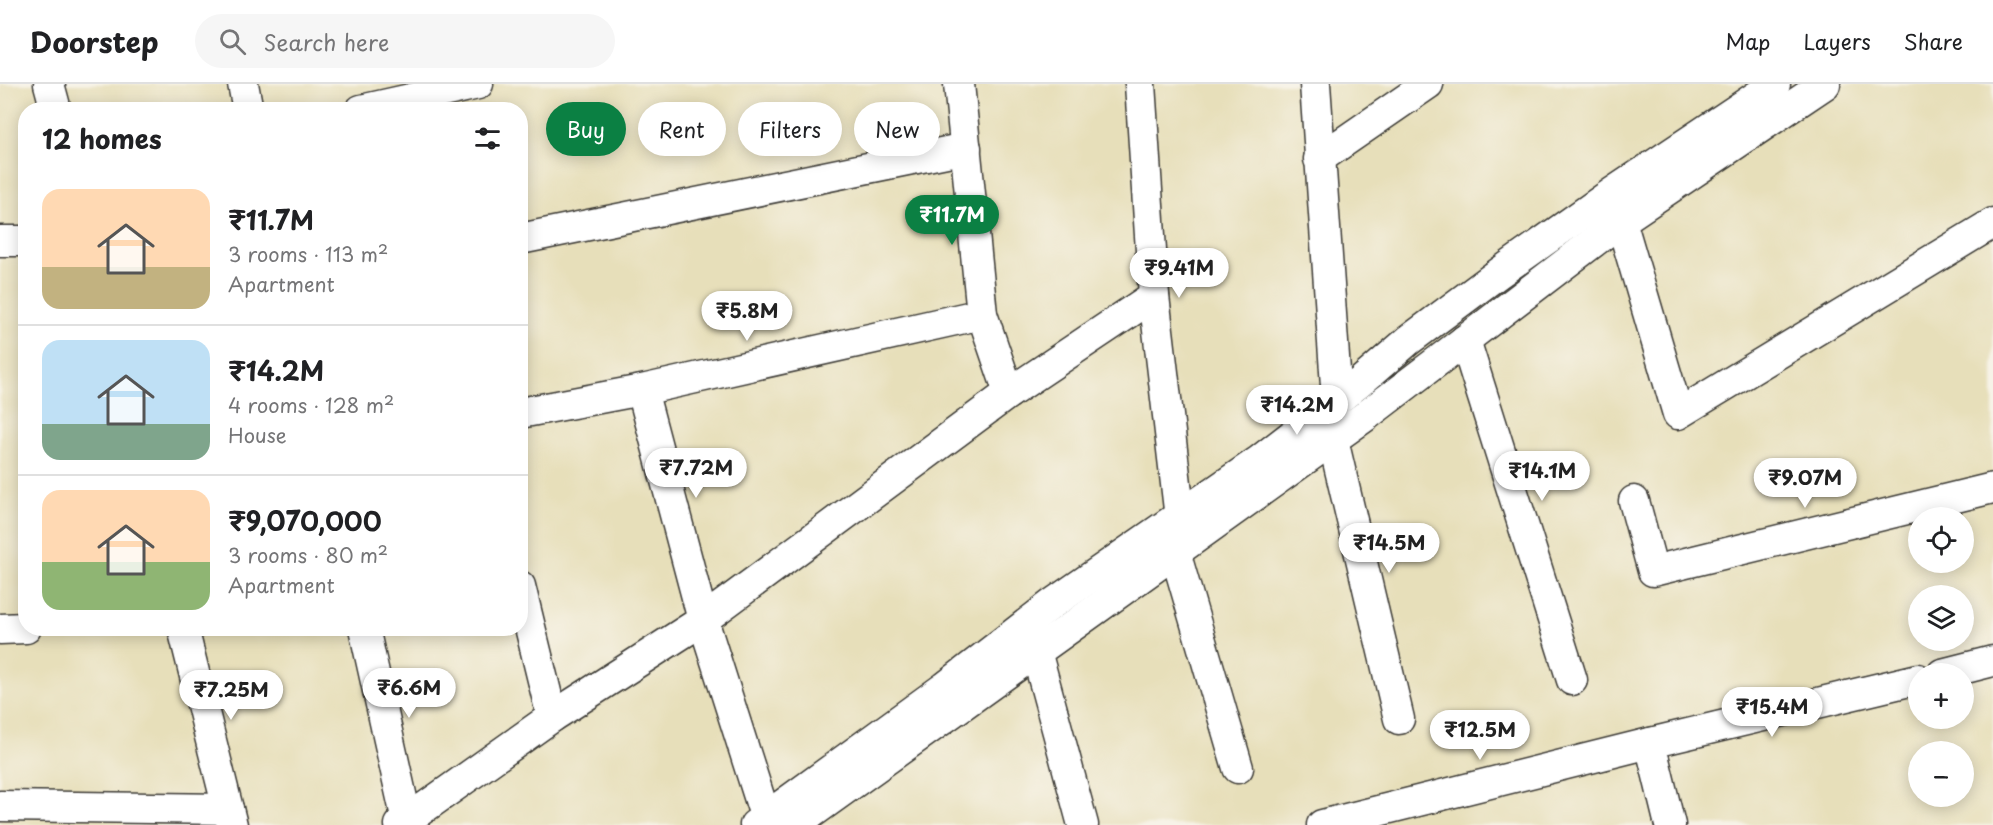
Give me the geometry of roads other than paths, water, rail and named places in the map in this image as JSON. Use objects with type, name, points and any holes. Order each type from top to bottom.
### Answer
[{"type":"street","points":[[49,84],[54,102]]},
{"type":"street","points":[[243,84],[246,102]]},
{"type":"street","points":[[398,102],[478,84]]},
{"type":"street","points":[[959,84],[982,314],[1009,393]]},
{"type":"street","points":[[1140,84],[1154,296],[1180,518]]},
{"type":"street","points":[[1315,84],[1318,159],[1337,400]]},
{"type":"street","points":[[1318,159],[1428,84]]},
{"type":"street","points":[[795,825],[1036,651],[1180,518],[1260,460],[1409,340],[1612,193],[1775,84]]},
{"type":"street","points":[[642,390],[703,620],[763,823],[1052,604],[1175,552],[1333,440],[1621,221],[1825,84]]},
{"type":"street","points":[[528,236],[966,148]]},
{"type":"street","points":[[1621,221],[1678,414],[1993,223]]},
{"type":"street","points":[[0,241],[18,241]]},
{"type":"street","points":[[366,636],[404,823],[552,717],[703,620],[1009,393],[1154,296]]},
{"type":"street","points":[[528,411],[642,390],[982,314]]},
{"type":"street","points":[[1465,340],[1572,680]]},
{"type":"street","points":[[1333,440],[1399,719]]},
{"type":"street","points":[[1634,501],[1653,571],[1993,488]]},
{"type":"street","points":[[1175,552],[1238,768]]},
{"type":"street","points":[[528,619],[552,717]]},
{"type":"street","points":[[0,629],[18,628]]},
{"type":"street","points":[[0,806],[230,817],[185,636]]},
{"type":"street","points":[[1036,651],[1083,825]]},
{"type":"street","points":[[1974,666],[1993,662]]},
{"type":"street","points":[[1322,825],[1650,742],[1908,681]]},
{"type":"street","points":[[1650,742],[1670,825]]}]
